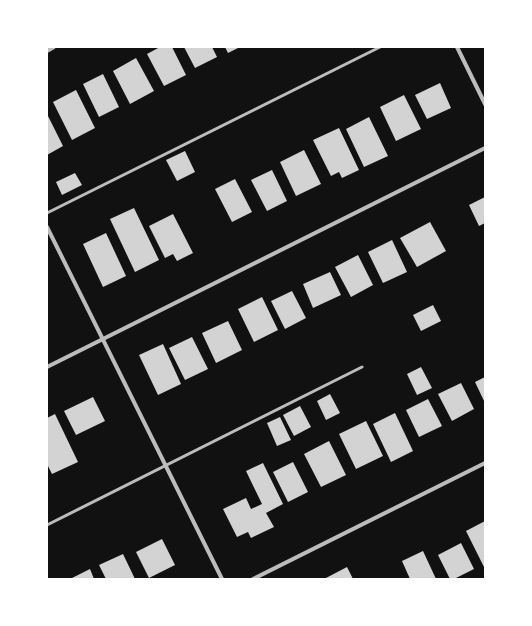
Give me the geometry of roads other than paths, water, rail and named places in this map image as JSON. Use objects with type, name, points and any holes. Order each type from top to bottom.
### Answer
[{"type":"street","points":[[47,51],[54,47]]},
{"type":"street","points":[[457,47],[485,104]]},
{"type":"street","points":[[47,367],[485,148]]},
{"type":"street","points":[[47,227],[222,579]]},
{"type":"street","points":[[253,579],[485,463]]},
{"type":"lane","points":[[47,213],[380,47]]},
{"type":"lane","points":[[47,525],[362,366]]}]
